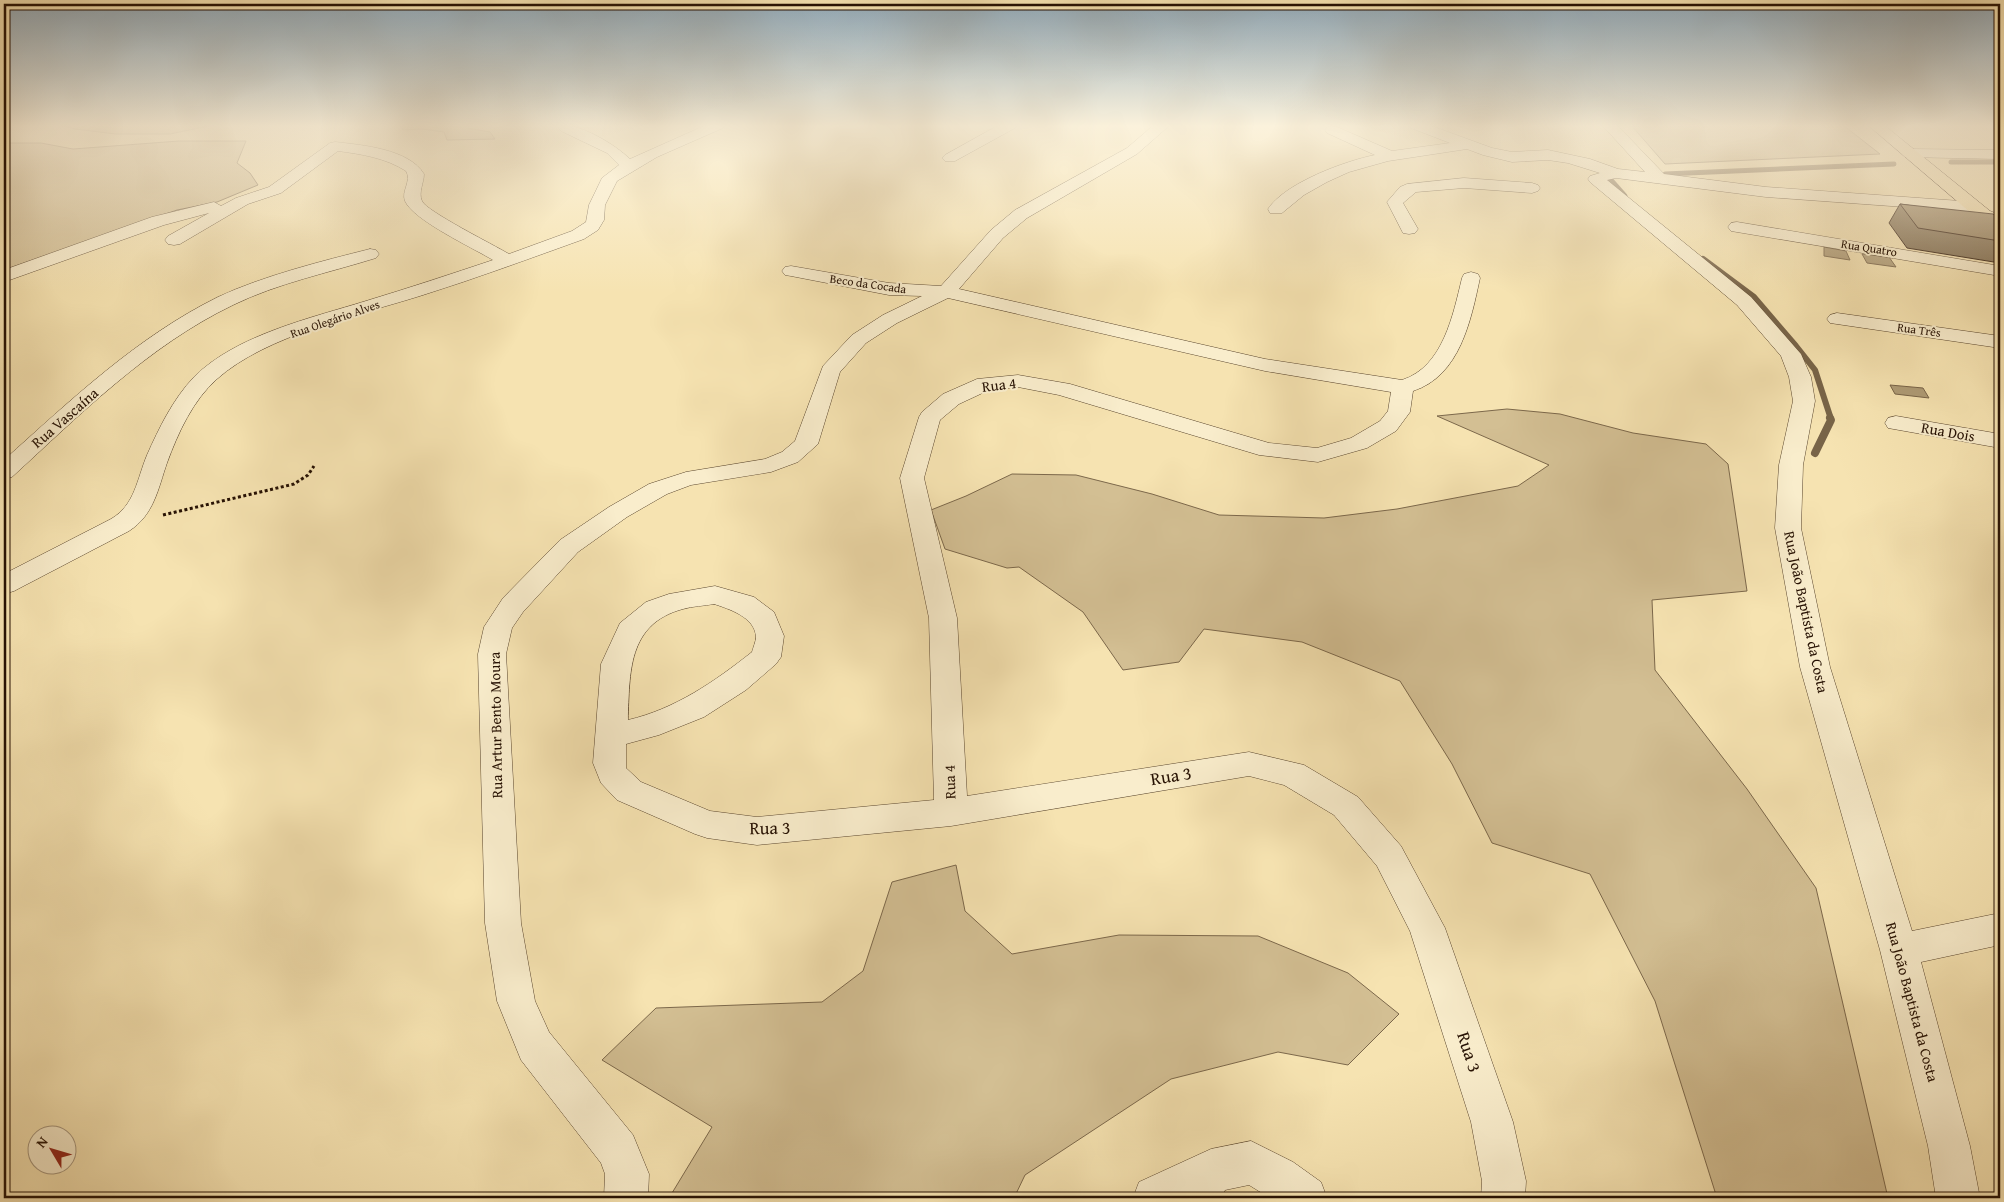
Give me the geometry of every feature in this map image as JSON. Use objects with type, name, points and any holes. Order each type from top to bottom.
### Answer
[{"type":"main road","points":[[1944,181],[1986,214],[1984,222],[2000,236]]},
{"type":"street","points":[[4,276],[166,219],[275,190],[286,181]]},
{"type":"street","points":[[414,181],[411,193],[417,206],[430,217],[506,260]]},
{"type":"street","name":"Rua Olegário Alves","points":[[4,585],[120,525],[135,514],[150,481],[157,459],[179,412],[195,389],[211,374],[255,347],[308,327],[578,235],[592,226],[596,220],[597,205],[608,181]]},
{"type":"street","points":[[946,292],[1007,224],[1079,181]]},
{"type":"street","points":[[1276,209],[1297,191],[1315,181]]},
{"type":"street","points":[[1528,181],[1542,202]]},
{"type":"street","name":"Rua João Baptista da Costa","points":[[1599,181],[1744,302],[1791,354],[1800,377],[1804,401],[1791,465],[1788,528],[1814,667],[1899,950],[1949,1146],[1958,1198]]},
{"type":"street","points":[[1683,181],[1766,192],[1986,214]]},
{"type":"street","points":[[1409,229],[1395,202],[1406,190],[1412,187],[1464,183],[1532,188]]},
{"type":"street","points":[[174,240],[242,200]]},
{"type":"street","name":"Rua Quatro","points":[[1737,227],[2000,271]]},
{"type":"street","name":"Rua Vascaína","points":[[4,472],[104,383],[188,322],[226,301],[370,254]]},
{"type":"street","name":"Beco da Cocada","points":[[791,271],[888,289],[946,292],[1264,365],[1403,387]]},
{"type":"street","points":[[1403,387],[1428,376],[1441,363],[1461,321],[1471,278]]},
{"type":"street","name":"Rua Artur Bento Moura","points":[[626,1198],[627,1174],[618,1150],[535,1046],[516,1000],[503,923],[492,654],[498,626],[513,605],[569,546],[618,512],[658,489],[686,479],[771,465],[790,457],[806,444],[830,370],[859,339],[890,319],[946,292]]},
{"type":"street","name":"Rua Três","points":[[1837,319],[2000,342]]},
{"type":"street","name":"Rua 4","points":[[951,812],[943,618],[912,478],[930,417],[951,399],[985,384],[1018,381],[1062,389],[1267,450],[1318,455],[1359,443],[1388,426],[1399,412],[1403,387]]},
{"type":"street","name":"Rua Dois","points":[[1896,423],[2000,441]]},
{"type":"street","name":"Rua 3","points":[[611,736],[648,727],[693,708],[735,682],[766,657],[770,636],[764,620],[744,604],[715,595],[679,600],[656,609],[630,630],[616,664],[609,764],[612,774],[629,791],[708,824],[757,831],[951,812],[1249,764],[1293,774],[1346,806],[1389,856],[1427,928],[1492,1122],[1504,1182],[1503,1198]]},
{"type":"street","points":[[1899,950],[2000,929]]},
{"type":"street","points":[[1155,1198],[1205,1185],[1251,1163],[1278,1177],[1305,1198]]},
{"type":"path","points":[[120,525],[294,484],[308,475],[314,466]]},
{"type":"shaded area","points":[[4,181],[255,181],[258,185],[217,202],[177,210],[4,270]]},
{"type":"shaded area","points":[[1824,247],[1846,251],[1850,260],[1824,256]]},
{"type":"shaded area","points":[[1862,254],[1889,257],[1896,267],[1867,263]]},
{"type":"shaded area","points":[[1890,385],[1923,388],[1929,398],[1895,394]]},
{"type":"shaded area","points":[[1507,409],[1560,414],[1633,433],[1706,444],[1728,464],[1747,591],[1652,600],[1655,670],[1747,789],[1816,888],[1888,1198],[1717,1198],[1655,1001],[1590,874],[1492,843],[1452,764],[1400,681],[1302,642],[1204,629],[1179,662],[1123,670],[1083,612],[1019,567],[1007,568],[945,549],[931,510],[1012,474],[1076,475],[1152,494],[1219,515],[1324,518],[1397,509],[1518,486],[1549,465],[1437,416]]},
{"type":"shaded area","points":[[956,865],[965,911],[1012,954],[1119,935],[1258,936],[1348,973],[1399,1014],[1348,1065],[1278,1052],[1171,1079],[1025,1175],[1014,1198],[669,1198],[712,1127],[602,1060],[656,1008],[822,1002],[863,971],[892,882]]},
{"type":"building","points":[[1900,204],[1993,214],[2000,219],[2000,241],[1918,228]]},
{"type":"waterway","points":[[1612,181],[1625,196]]},
{"type":"waterway","points":[[1703,259],[1754,297],[1796,346],[1815,370],[1831,419]]},
{"type":"waterway","points":[[1815,453],[1831,420],[1830,418]]}]
